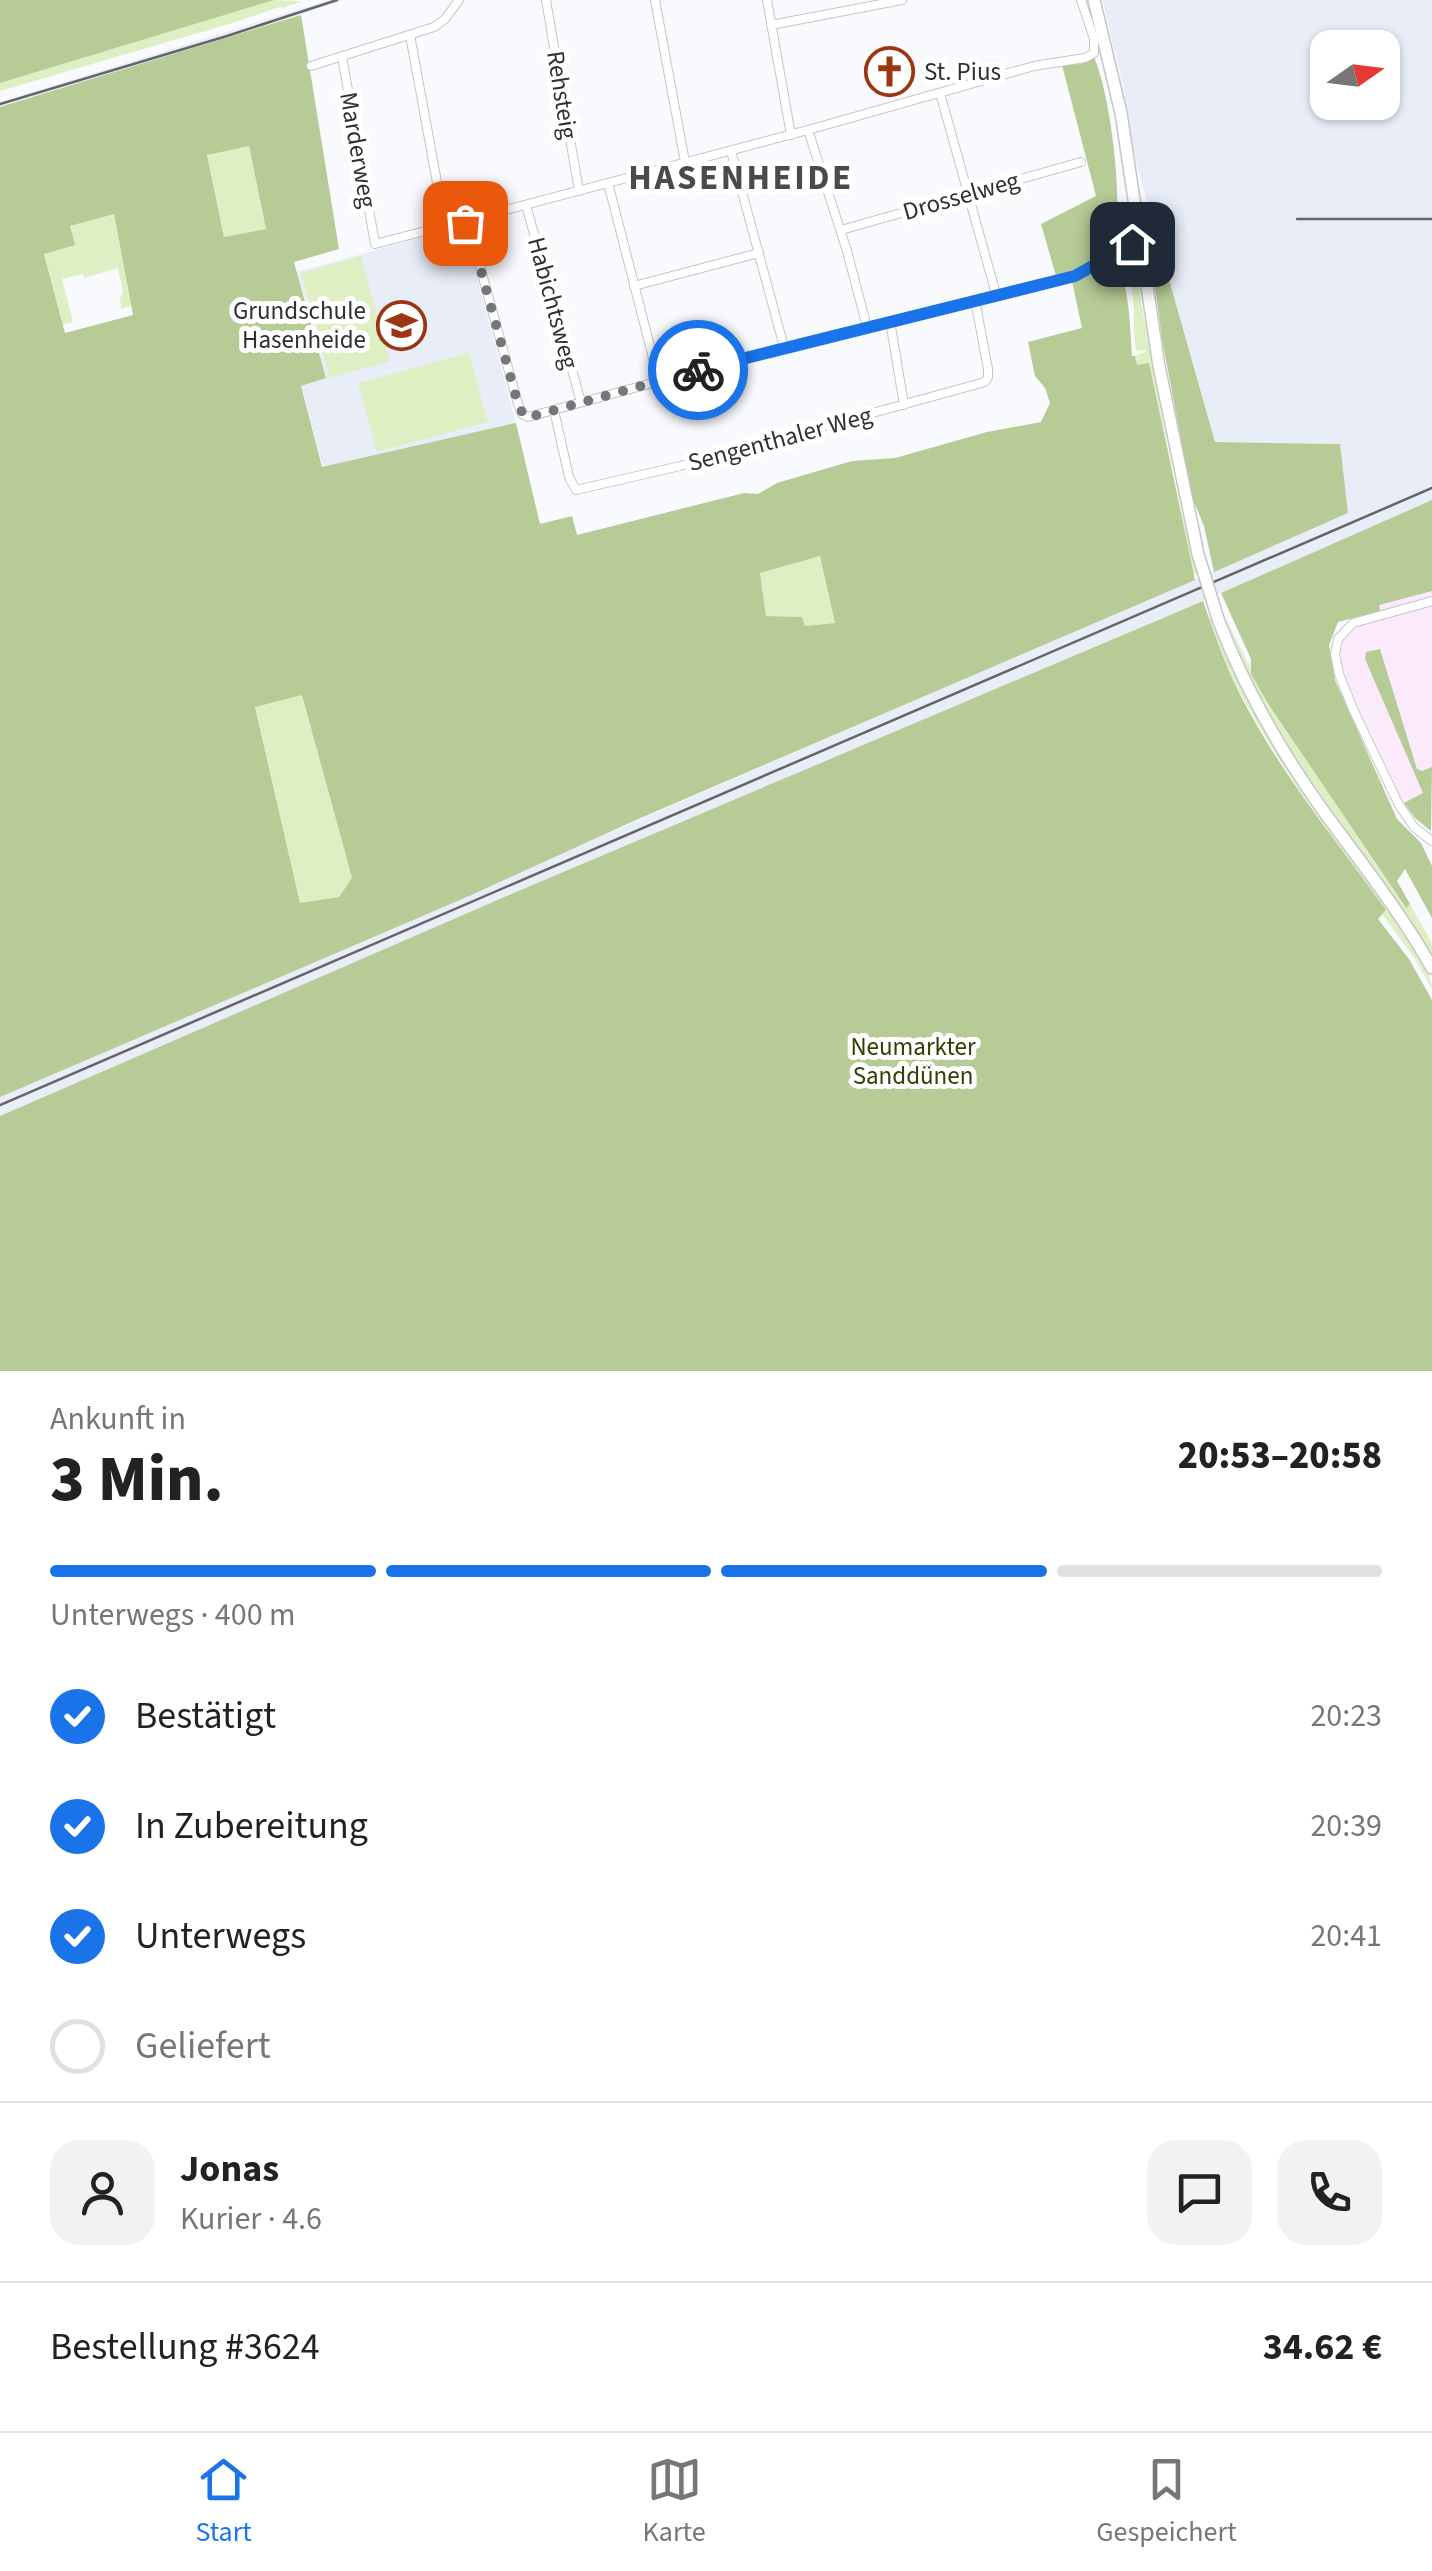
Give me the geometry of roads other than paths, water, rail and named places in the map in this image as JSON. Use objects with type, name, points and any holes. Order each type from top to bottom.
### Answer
[{"type":"main road","points":[[1094,0],[1121,113],[1159,366],[1198,554],[1218,619],[1236,663],[1276,738],[1432,968]]},
{"type":"street","points":[[311,66],[439,25],[460,0]]},
{"type":"street","name":"Rehsteig","points":[[546,0],[579,191]]},
{"type":"street","points":[[655,0],[685,162]]},
{"type":"street","points":[[767,0],[791,134]]},
{"type":"street","points":[[771,24],[902,0]]},
{"type":"street","points":[[468,224],[476,218],[526,204],[1034,66],[1085,58],[1094,53],[1094,39],[1081,0]]},
{"type":"street","points":[[410,35],[445,226],[468,224]]},
{"type":"street","name":"Marderweg","points":[[342,56],[375,244],[445,226]]},
{"type":"street","points":[[940,92],[996,294]]},
{"type":"street","points":[[808,130],[867,327]]},
{"type":"street","points":[[731,151],[784,347]]},
{"type":"street","name":"Drosselweg","points":[[841,230],[1081,162]]},
{"type":"street","points":[[608,184],[659,381]]},
{"type":"street","name":"Habichtsweg","points":[[526,204],[581,402]]},
{"type":"street","points":[[468,224],[524,416],[1075,276],[1139,242]]},
{"type":"street","points":[[634,286],[759,253]]},
{"type":"street","name":"Sengenthaler Weg","points":[[554,410],[574,488],[583,490],[680,466],[985,382],[988,369],[975,300]]},
{"type":"street","points":[[890,321],[904,405]]},
{"type":"street","points":[[1432,601],[1353,623],[1344,630],[1335,654],[1339,674],[1399,805],[1414,828],[1432,842]]},
{"type":"railway","points":[[0,104],[337,0]]},
{"type":"railway","points":[[1297,219],[1432,219]]},
{"type":"railway","points":[[0,1105],[1432,488]]},
{"type":"place","name":"St. Pius","points":[[889,72]]},
{"type":"place","name":"Grundschule Hasenheide","points":[[401,325]]},
{"type":"district","name":"HASENHEIDE","points":[[741,178]]},
{"type":"park label","name":"Neumarkter Sanddünen","points":[[913,1062]]}]
